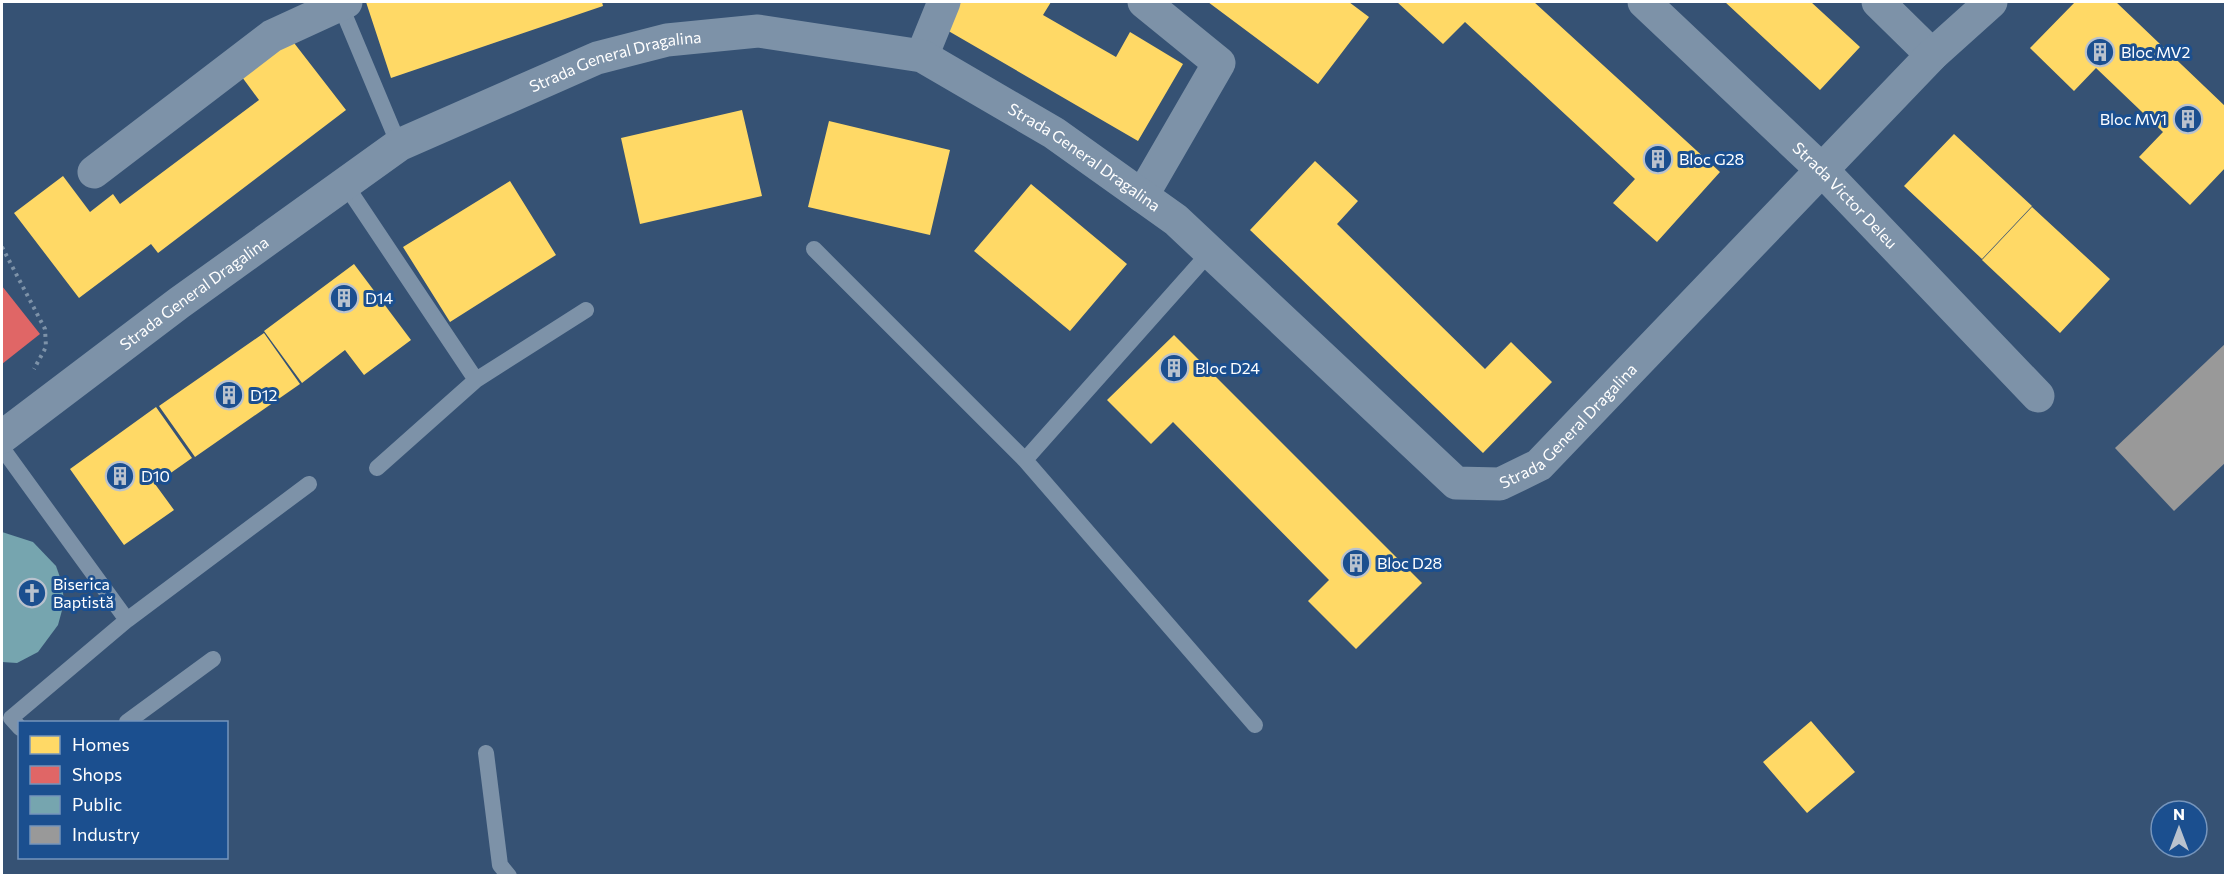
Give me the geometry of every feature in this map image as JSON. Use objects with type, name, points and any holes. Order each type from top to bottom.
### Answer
[{"type":"street","points":[[922,56],[944,2]]},
{"type":"street","points":[[1142,196],[1219,63],[1144,2]]},
{"type":"street","name":"Strada Victor Deleu","points":[[1644,2],[1823,171],[2037,396]]},
{"type":"street","points":[[1878,2],[1932,54]]},
{"type":"street","name":"Strada General Dragalina","points":[[2,437],[179,303],[399,145],[597,58],[667,40],[758,31],[922,56],[1054,133],[1176,220],[1456,483],[1500,484],[1539,465],[1823,171],[1932,54],[1991,2]]},
{"type":"street","points":[[94,172],[272,36],[343,3]]},
{"type":"lane","points":[[343,3],[399,145]]},
{"type":"lane","points":[[345,184],[476,380]]},
{"type":"lane","points":[[814,249],[1025,460],[1255,725]]},
{"type":"lane","points":[[1025,460],[1210,252]]},
{"type":"lane","points":[[377,468],[476,380],[586,310]]},
{"type":"lane","points":[[2,448],[127,620]]},
{"type":"lane","points":[[18,726],[12,718],[127,620],[309,484]]},
{"type":"lane","points":[[130,721],[213,659]]},
{"type":"lane","points":[[486,753],[500,865],[509,876]]},
{"type":"path","points":[[2,248],[45,329],[46,347],[27,381],[43,406]]},
{"type":"building: Homes","points":[[366,2],[602,2],[603,6],[391,78]]},
{"type":"building: Homes","points":[[961,2],[1051,2],[1043,15],[1116,57],[1130,32],[1183,64],[1138,141],[945,29]]},
{"type":"building: Homes","points":[[1208,2],[1349,2],[1369,17],[1318,84]]},
{"type":"building: Homes","points":[[1397,2],[1534,2],[1720,172],[1657,242],[1613,203],[1635,179],[1502,56],[1465,22],[1443,44]]},
{"type":"building: Homes","points":[[1725,2],[1811,2],[1860,47],[1820,90]]},
{"type":"building: Homes","points":[[2075,2],[2116,2],[2226,107],[2226,167],[2190,205],[2139,157],[2163,132],[2096,68],[2074,91],[2030,48]]},
{"type":"building: Homes","points":[[291,39],[346,110],[158,253],[151,244],[79,298],[14,213],[63,176],[90,212],[113,194],[120,204],[259,100],[242,77]]},
{"type":"building: Homes","points":[[742,110],[762,196],[640,224],[621,138]]},
{"type":"building: Homes","points":[[829,121],[950,150],[930,235],[808,207]]},
{"type":"building: Homes","points":[[1954,134],[2032,206],[1982,259],[1904,186]]},
{"type":"building: Homes","points":[[1315,161],[1358,201],[1337,224],[1485,369],[1511,342],[1552,382],[1483,453],[1250,230]]},
{"type":"building: Homes","points":[[510,181],[556,255],[450,322],[403,247]]},
{"type":"building: Homes","points":[[1031,184],[1127,264],[1070,331],[974,251]]},
{"type":"building: Homes","points":[[2032,207],[2110,279],[2060,333],[1982,260]]},
{"type":"building: Homes","name":"D14","points":[[354,264],[411,340],[364,375],[345,350],[302,383],[264,331]]},
{"type":"building: Homes","name":"D12","points":[[264,333],[300,384],[195,457],[159,406]]},
{"type":"building: Homes","points":[[1174,335],[1422,583],[1356,649],[1308,601],[1329,580],[1173,422],[1151,444],[1107,400]]},
{"type":"building: Homes","name":"D10","points":[[156,407],[192,458],[155,484],[174,510],[124,545],[70,469]]},
{"type":"building: Homes","points":[[1811,721],[1855,772],[1807,813],[1763,762]]},
{"type":"building: Shops","points":[[2,286],[40,334],[2,364]]},
{"type":"building: Public","name":"Biserica Baptistă","points":[[2,532],[33,542],[56,566],[62,583],[64,603],[58,625],[38,652],[17,663],[2,662]]},
{"type":"building: Industry","points":[[2226,343],[2226,462],[2174,511],[2115,448]]},
{"type":"place","name":"Bloc MV2","points":[[2100,52]]},
{"type":"place","name":"Bloc MV1","points":[[2188,119]]},
{"type":"place","name":"Bloc G28","points":[[1658,159]]},
{"type":"place","name":"D14","points":[[344,298]]},
{"type":"place","name":"Bloc D24","points":[[1174,368]]},
{"type":"place","name":"D12","points":[[229,395]]},
{"type":"place","name":"D10","points":[[120,476]]},
{"type":"place","name":"Bloc D28","points":[[1356,563]]},
{"type":"place","name":"Biserica Baptistă","points":[[32,593]]}]
